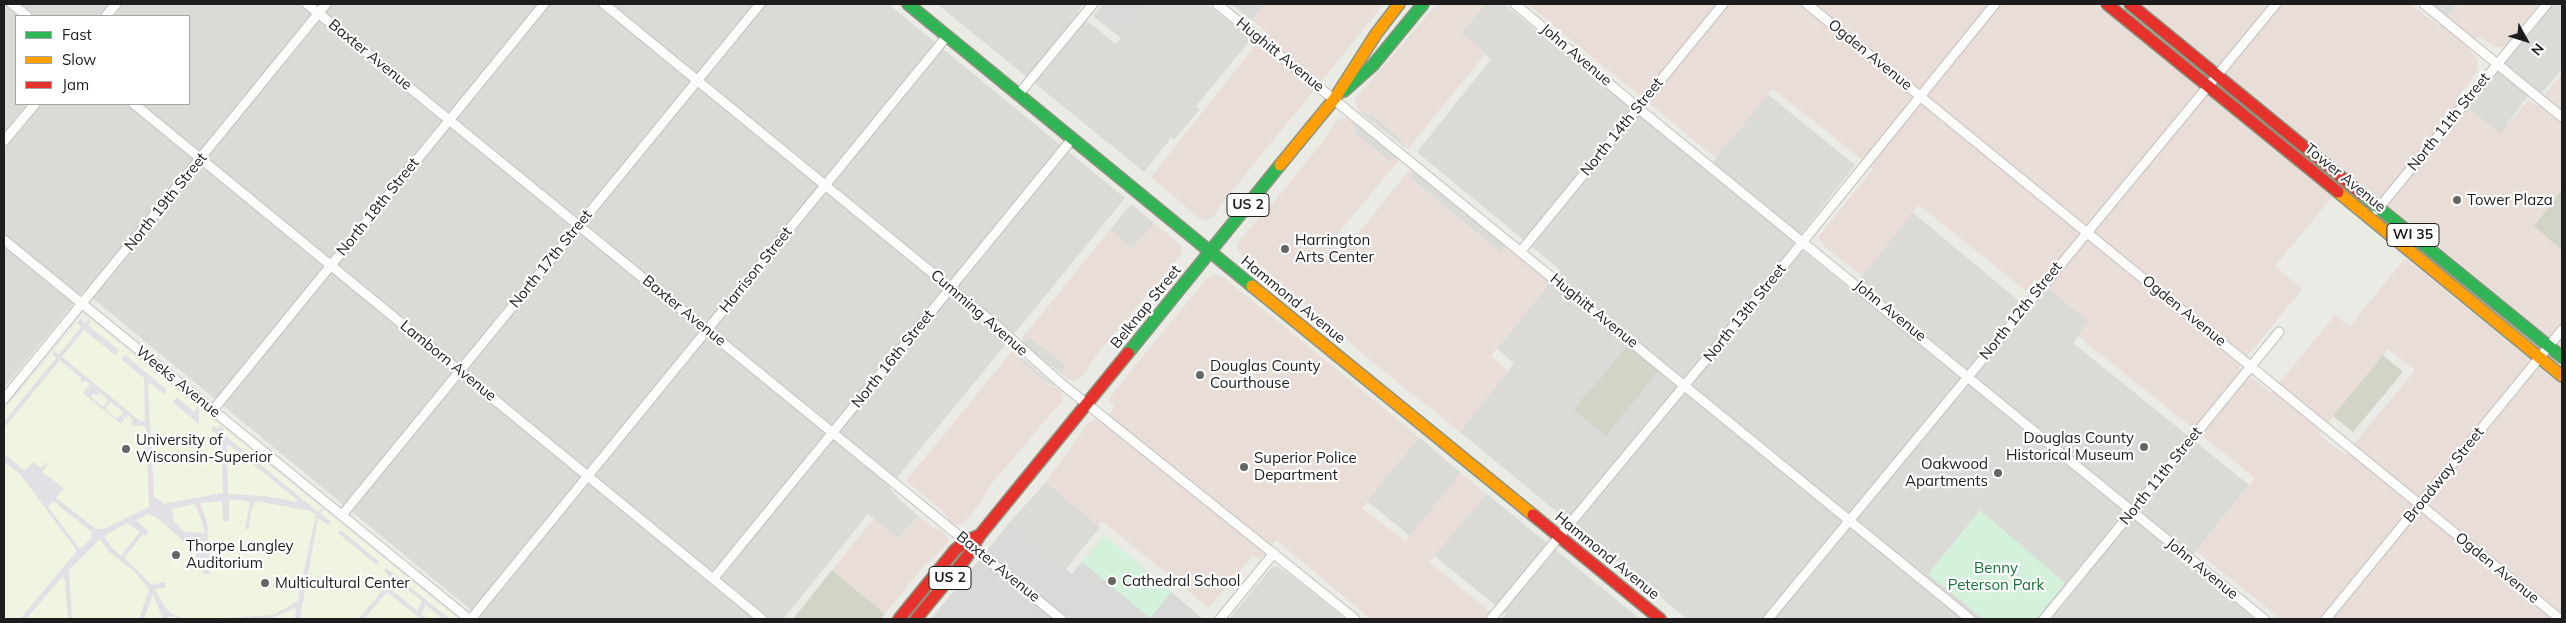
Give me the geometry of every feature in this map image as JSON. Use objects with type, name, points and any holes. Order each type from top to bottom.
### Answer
[{"type":"main road","name":"Hammond Avenue","points":[[908,4],[1660,619]]},
{"type":"main road","name":"Belknap Street","points":[[916,619],[970,544],[980,535],[1335,98],[1376,34],[1399,4]]},
{"type":"main road","name":"Belknap Street","points":[[1335,98],[1373,65],[1423,4]]},
{"type":"main road","name":"Tower Avenue","points":[[2108,4],[2562,376]]},
{"type":"main road","name":"Tower Avenue","points":[[2130,4],[2562,357]]},
{"type":"main road","name":"Belknap Street","points":[[899,619],[956,550],[970,544]]},
{"type":"street","points":[[12,4],[26,15]]},
{"type":"street","points":[[107,15],[116,4]]},
{"type":"street","name":"Baxter Avenue","points":[[307,4],[708,329],[1061,619]]},
{"type":"street","name":"North 19th Street","points":[[4,399],[326,4]]},
{"type":"street","name":"North 18th Street","points":[[212,410],[544,4]]},
{"type":"street","name":"Cumming Avenue","points":[[604,4],[951,289],[1087,404],[1355,619]]},
{"type":"street","name":"North 17th Street","points":[[342,515],[760,4]]},
{"type":"street","points":[[1018,95],[1092,4]]},
{"type":"street","name":"Hughitt Avenue","points":[[1217,4],[1335,98],[1970,619]]},
{"type":"street","name":"John Avenue","points":[[1515,4],[1638,108],[1804,241],[2264,619]]},
{"type":"street","name":"North 14th Street","points":[[1520,251],[1723,4]]},
{"type":"street","name":"Ogden Avenue","points":[[1807,4],[2560,619]]},
{"type":"street","name":"North 13th Street","points":[[1491,619],[1804,241],[1995,4]]},
{"type":"street","name":"North 12th Street","points":[[1768,619],[2276,4]]},
{"type":"street","points":[[2424,4],[2562,117]]},
{"type":"street","name":"North 11th Street","points":[[2370,218],[2547,4]]},
{"type":"street","name":"Harrison Street","points":[[470,619],[947,36]]},
{"type":"street","points":[[4,142],[34,105]]},
{"type":"street","name":"Lamborn Avenue","points":[[135,105],[762,619]]},
{"type":"street","name":"North 16th Street","points":[[714,578],[1072,139]]},
{"type":"street","name":"Weeks Avenue","points":[[4,240],[470,619]]},
{"type":"street","name":"Broadway Street","points":[[2326,619],[2562,330]]},
{"type":"street","name":"North 11th Street","points":[[2044,619],[2279,332]]},
{"type":"street","points":[[1220,619],[1274,553]]},
{"type":"shaded area","points":[[4,4],[888,4],[1125,198],[889,487],[918,516],[890,549],[848,551],[874,519],[868,514],[783,619],[482,619],[84,291],[4,388]]},
{"type":"shaded area","points":[[937,4],[1083,4],[1077,13],[1116,44],[1149,4],[1207,4],[1251,39],[1196,106],[1200,109],[1174,140],[1171,138],[1144,172]]},
{"type":"shaded area","points":[[1103,4],[1149,4],[1121,38],[1093,16]]},
{"type":"shaded area","points":[[1231,4],[1265,4],[1252,20]]},
{"type":"shaded area","points":[[1265,4],[1384,4],[1219,207],[1215,216],[1208,220],[1200,219],[1151,177],[1266,32],[1252,20]]},
{"type":"shaded area","points":[[1437,4],[1485,4],[1461,32],[1486,53],[1408,149],[1402,140],[1371,114],[1359,111],[1354,100]]},
{"type":"shaded area","points":[[1485,4],[1504,4],[1707,170],[1721,152],[1708,46],[1855,165],[1794,243],[1851,290],[1893,237],[1875,181],[2031,311],[2049,289],[2069,305],[2091,256],[2111,362],[2078,336],[2073,343],[2249,485],[2186,563],[2255,619],[1687,619],[1460,432],[1514,363],[1497,349],[1560,270],[1417,152],[1491,59],[1460,34]]},
{"type":"shaded area","points":[[1527,4],[2095,4],[2332,197],[2275,266],[2302,289],[2239,367],[2271,393],[2335,315],[2350,326],[2405,258],[2562,386],[2562,619],[2281,619],[2196,551],[2255,478],[2078,336],[2088,321],[2036,279],[2026,291],[1919,205],[1863,276],[1824,246],[1818,237],[1873,169],[1773,89],[1716,158]],"holes":[[[2388,349],[2415,370],[2345,455],[2319,434]]]},
{"type":"shaded area","points":[[2142,4],[2411,4],[2439,26],[2458,4],[2539,4],[2511,40],[2503,47],[2495,47],[2479,36],[2468,49],[2477,58],[2478,71],[2457,98],[2500,134],[2528,100],[2536,106],[2562,73],[2562,347]]},
{"type":"shaded area","points":[[2424,4],[2457,4],[2444,20]]},
{"type":"shaded area","points":[[2547,4],[2562,4],[2562,70],[2538,97],[2531,92],[2507,124],[2535,206],[2462,106]]},
{"type":"shaded area","points":[[1360,112],[1371,114],[1402,140],[1406,148]]},
{"type":"shaded area","points":[[1348,118],[1355,123],[1356,134],[1390,163],[1396,156],[1400,159],[1336,236],[1348,246],[1411,168],[1414,171],[1409,178],[1500,252],[1505,246],[1550,283],[1491,356],[1508,371],[1460,432],[1371,361],[1255,261],[1245,258],[1237,249],[1240,239],[1272,204],[1321,144],[1335,123],[1340,119]]},
{"type":"shaded area","points":[[1353,121],[1396,156],[1391,163],[1356,134]]},
{"type":"shaded area","points":[[1414,171],[1505,246],[1500,252],[1409,177]]},
{"type":"shaded area","points":[[2562,190],[2562,250],[2534,226]]},
{"type":"shaded area","points":[[1131,204],[1154,223],[1149,230],[1156,271],[1110,230]]},
{"type":"shaded area","points":[[1154,223],[1179,243],[1182,248],[1181,255],[1101,349],[1081,378],[1075,381],[1068,380],[1063,375],[1065,365],[1030,336],[1025,340],[1022,338],[1110,230],[1132,249]]},
{"type":"shaded area","points":[[1216,274],[1223,277],[1419,437],[1362,508],[1405,541],[1461,473],[1487,494],[1429,562],[1492,613],[1487,619],[1371,619],[1276,540],[1260,560],[1253,555],[1209,608],[1102,521],[1098,525],[1046,482],[1088,423],[1095,419],[1101,423],[1114,407],[1109,400],[1112,394],[1206,279]]},
{"type":"shaded area","name":"University of Wisconsin-Superior","points":[[85,318],[99,327],[458,619],[4,619],[4,411],[77,323]]},
{"type":"shaded area","points":[[81,319],[85,323],[88,319],[91,322],[88,325],[119,350],[115,355],[84,330],[62,357],[140,421],[145,421],[144,378],[121,359],[125,355],[167,390],[164,394],[150,383],[148,385],[154,497],[162,502],[162,504],[223,493],[221,438],[212,430],[213,426],[217,429],[220,425],[224,429],[223,434],[318,512],[322,508],[324,510],[321,514],[331,522],[328,525],[318,518],[300,619],[295,619],[296,608],[269,619],[203,619],[273,615],[298,601],[301,584],[291,583],[291,578],[303,576],[316,515],[311,511],[256,501],[251,510],[249,529],[245,529],[250,502],[229,500],[229,521],[223,521],[222,501],[200,503],[207,522],[210,574],[203,574],[203,567],[197,567],[196,552],[156,517],[149,514],[136,520],[149,532],[146,536],[143,534],[124,558],[152,585],[165,582],[165,588],[155,589],[164,606],[172,614],[185,619],[169,616],[167,619],[163,619],[153,594],[144,619],[139,619],[149,589],[136,573],[108,551],[100,539],[69,570],[72,619],[68,619],[65,579],[62,577],[26,619],[20,619],[77,551],[20,474],[4,461],[4,454],[25,471],[33,462],[41,468],[46,463],[48,464],[42,472],[64,488],[56,498],[96,529],[104,529],[149,507],[146,426],[134,426],[131,423],[133,420],[128,415],[126,418],[121,414],[123,412],[111,402],[105,409],[117,419],[120,415],[125,419],[121,424],[83,393],[90,384],[85,380],[82,383],[80,377],[60,360],[4,428],[4,422],[56,358],[52,354],[54,351],[59,354],[81,327],[77,323]],"holes":[[[99,392],[108,400],[103,407],[91,397],[93,394],[96,396]],[[227,443],[296,499],[297,502],[265,496],[228,494]],[[53,501],[92,532],[91,538],[82,548],[79,548],[48,507]],[[195,504],[205,533],[185,532],[174,521],[172,509]],[[127,523],[140,532],[121,556],[111,547],[104,536]]]},
{"type":"shaded area","points":[[1029,336],[1065,365],[1063,375],[1024,345],[1023,339]]},
{"type":"shaded area","points":[[1627,346],[1658,371],[1606,436],[1574,410]]},
{"type":"shaded area","points":[[1013,350],[1026,366],[1047,384],[1062,391],[1062,401],[988,488],[982,501],[963,524],[955,525],[950,522],[943,511],[906,481]]},
{"type":"shaded area","points":[[1017,354],[1056,387],[1043,381],[1021,362]]},
{"type":"shaded area","points":[[2383,355],[2403,372],[2353,432],[2333,416]]},
{"type":"shaded area","points":[[177,397],[194,412],[197,408],[199,410],[199,424],[173,402]]},
{"type":"shaded area","points":[[1419,437],[1461,473],[1458,477],[1453,533],[1487,494],[1640,619],[1502,619],[1506,614],[1367,501]]},
{"type":"shaded area","points":[[1046,482],[1100,527],[1066,569],[1010,522]]},
{"type":"shaded area","points":[[918,516],[932,527],[942,531],[948,538],[948,544],[922,568],[885,614],[832,570],[874,519],[899,539]]},
{"type":"shaded area","points":[[1010,522],[1072,574],[1104,535],[1203,619],[931,619]]},
{"type":"shaded area","points":[[341,530],[379,562],[377,565],[338,533]]},
{"type":"shaded area","points":[[1277,566],[1345,619],[1229,619],[1272,567]]},
{"type":"shaded area","points":[[386,568],[450,619],[439,619],[439,616],[426,605],[421,614],[427,619],[421,619],[387,592],[364,619],[358,619],[392,579],[384,571]],"holes":[[[396,581],[422,601],[418,611],[390,589]]]},
{"type":"shaded area","points":[[832,570],[885,614],[881,619],[793,619]]},
{"type":"green space","name":"Benny Peterson Park","points":[[1980,510],[2065,583],[2036,619],[1984,619],[1928,574]]},
{"type":"green space","points":[[1104,535],[1171,592],[1150,618],[1082,562]]},
{"type":"traffic: fast","points":[[908,4],[1252,286]]},
{"type":"traffic: fast","points":[[1344,91],[1373,65],[1423,4]]},
{"type":"traffic: fast","points":[[1128,353],[1280,165]]},
{"type":"traffic: fast","points":[[2363,195],[2562,357]]},
{"type":"traffic: slow","points":[[1280,165],[1335,98],[1376,34],[1399,4]]},
{"type":"traffic: slow","points":[[2338,192],[2562,376]]},
{"type":"traffic: slow","points":[[1252,286],[1533,515]]},
{"type":"traffic: jam","points":[[2107,4],[2338,192]]},
{"type":"traffic: jam","points":[[2130,4],[2363,195]]},
{"type":"traffic: jam","points":[[916,619],[966,558],[980,535],[1128,353]]},
{"type":"traffic: jam","points":[[1533,515],[1660,619]]},
{"type":"traffic: jam","points":[[899,619],[955,550],[966,541],[980,535]]},
{"type":"place","name":"Tower Plaza","points":[[2457,200]]},
{"type":"place","name":"Harrington Arts Center","points":[[1285,249]]},
{"type":"place","name":"Douglas County Courthouse","points":[[1200,375]]},
{"type":"place","name":"Douglas County Historical Museum","points":[[2144,447]]},
{"type":"place","name":"University of Wisconsin-Superior","points":[[126,449]]},
{"type":"place","name":"Superior Police Department","points":[[1244,467]]},
{"type":"place","name":"Oakwood Apartments","points":[[1998,473]]},
{"type":"place","name":"Thorpe Langley Auditorium","points":[[176,555]]},
{"type":"place","name":"Cathedral School","points":[[1112,581]]},
{"type":"place","name":"Multicultural Center","points":[[265,583]]}]
